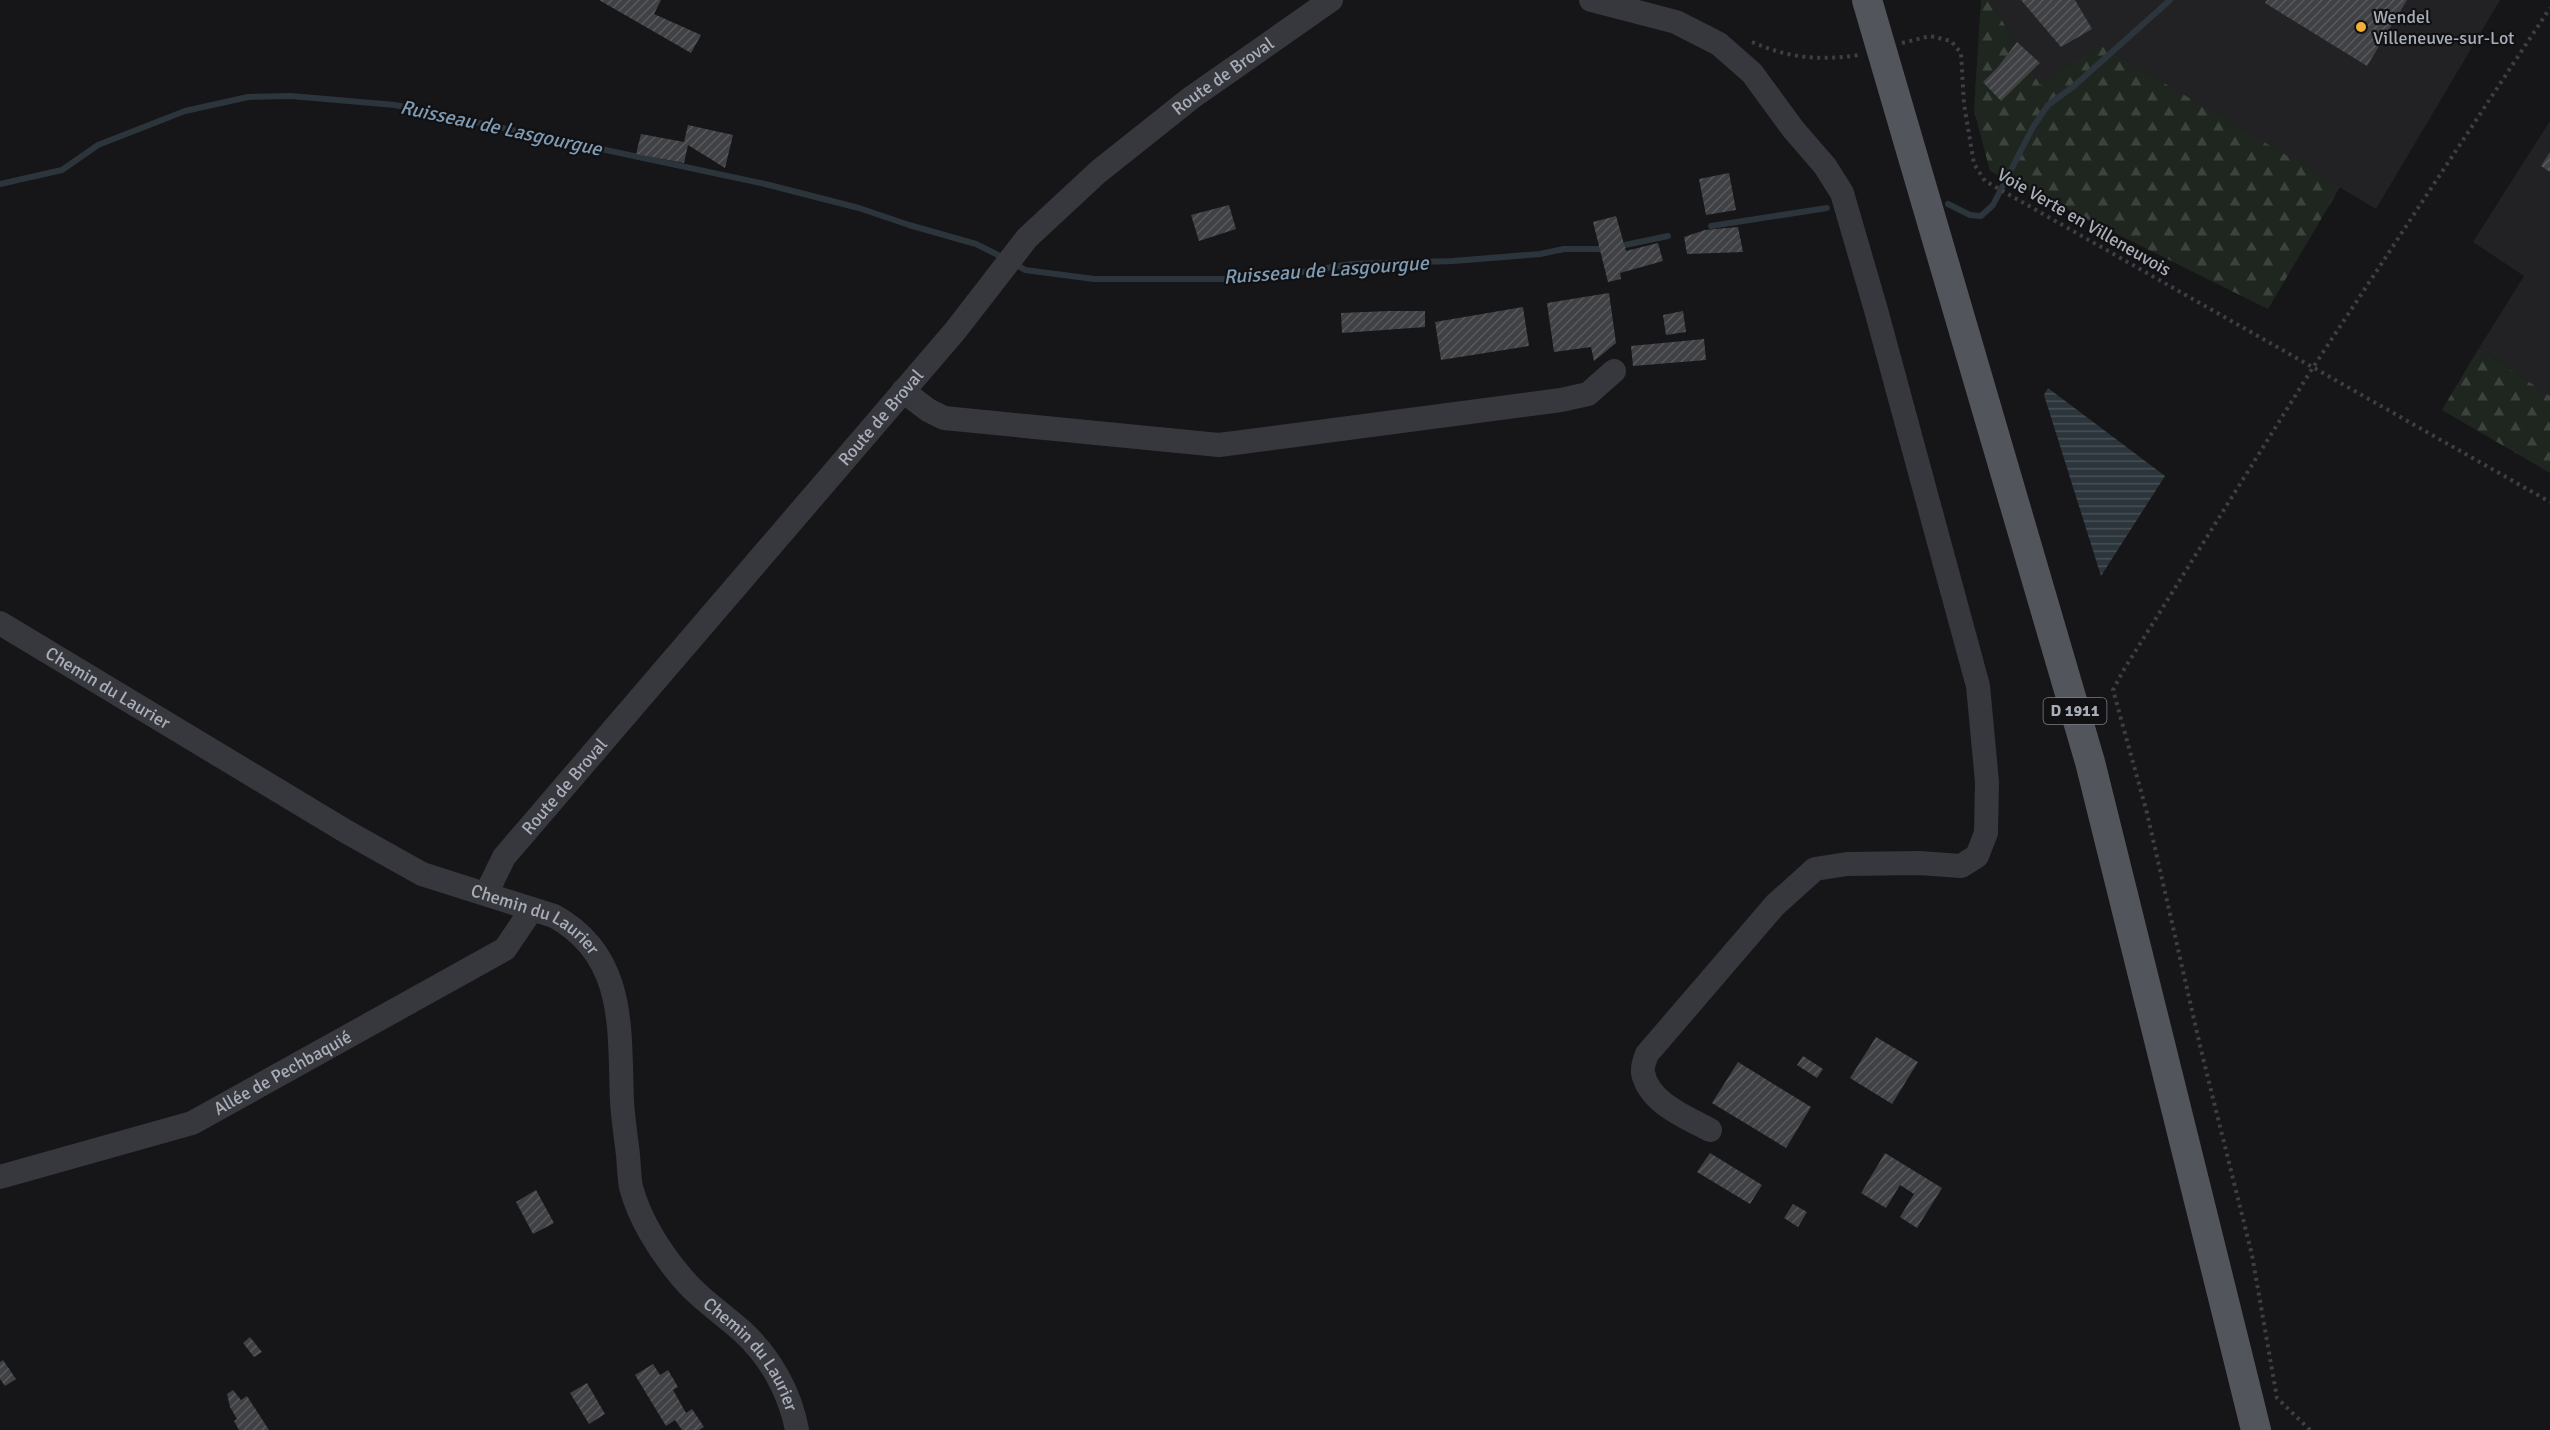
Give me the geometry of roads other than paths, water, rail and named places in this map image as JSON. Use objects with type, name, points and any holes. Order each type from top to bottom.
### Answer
[{"type":"main road","name":"D 1911","points":[[1866,0],[2090,762],[2256,1430]]},
{"type":"street","name":"Route de Broval","points":[[486,894],[504,857],[955,331],[1027,238],[1098,172],[1191,98],[1332,0]]},
{"type":"street","points":[[1591,0],[1676,22],[1719,44],[1752,73],[1793,129],[1825,166],[1842,193],[1873,298],[1978,686],[1987,782],[1986,833],[1977,856],[1961,866],[1919,863],[1847,864],[1815,869],[1775,905],[1647,1054],[1642,1071],[1651,1091],[1668,1107],[1710,1130]]},
{"type":"street","points":[[903,391],[928,410],[944,418],[1219,445],[1561,400],[1588,394],[1614,371]]},
{"type":"street","name":"Chemin du Laurier","points":[[0,623],[347,832],[422,874],[554,916],[572,926],[604,967],[615,995],[621,1025],[622,1103],[631,1187],[651,1235],[679,1275],[745,1334],[768,1362],[784,1385],[794,1410],[797,1430]]},
{"type":"street","name":"Allée de Pechbaquié","points":[[0,1177],[192,1124],[505,949],[532,909]]},
{"type":"waterway","name":"Ruisseau de Lasgourgue","points":[[1948,204],[1970,215],[1981,216],[1993,205],[2033,127],[2048,105],[2074,86],[2170,0]]},
{"type":"waterway","name":"Ruisseau de Lasgourgue","points":[[0,184],[62,170],[98,145],[185,111],[248,97],[291,96],[395,105],[765,184],[859,208],[976,244],[1004,258]]},
{"type":"waterway","name":"Ruisseau de Lasgourgue","points":[[1711,226],[1827,208]]},
{"type":"waterway","name":"Ruisseau de Lasgourgue","points":[[1625,245],[1668,236]]},
{"type":"waterway","name":"Ruisseau de Lasgourgue","points":[[1017,265],[1025,270],[1094,279],[1260,279],[1351,264],[1453,261],[1540,254],[1564,249],[1600,249]]},
{"type":"place","name":"Wendel Villeneuve-sur-Lot","points":[[2361,27]]}]
